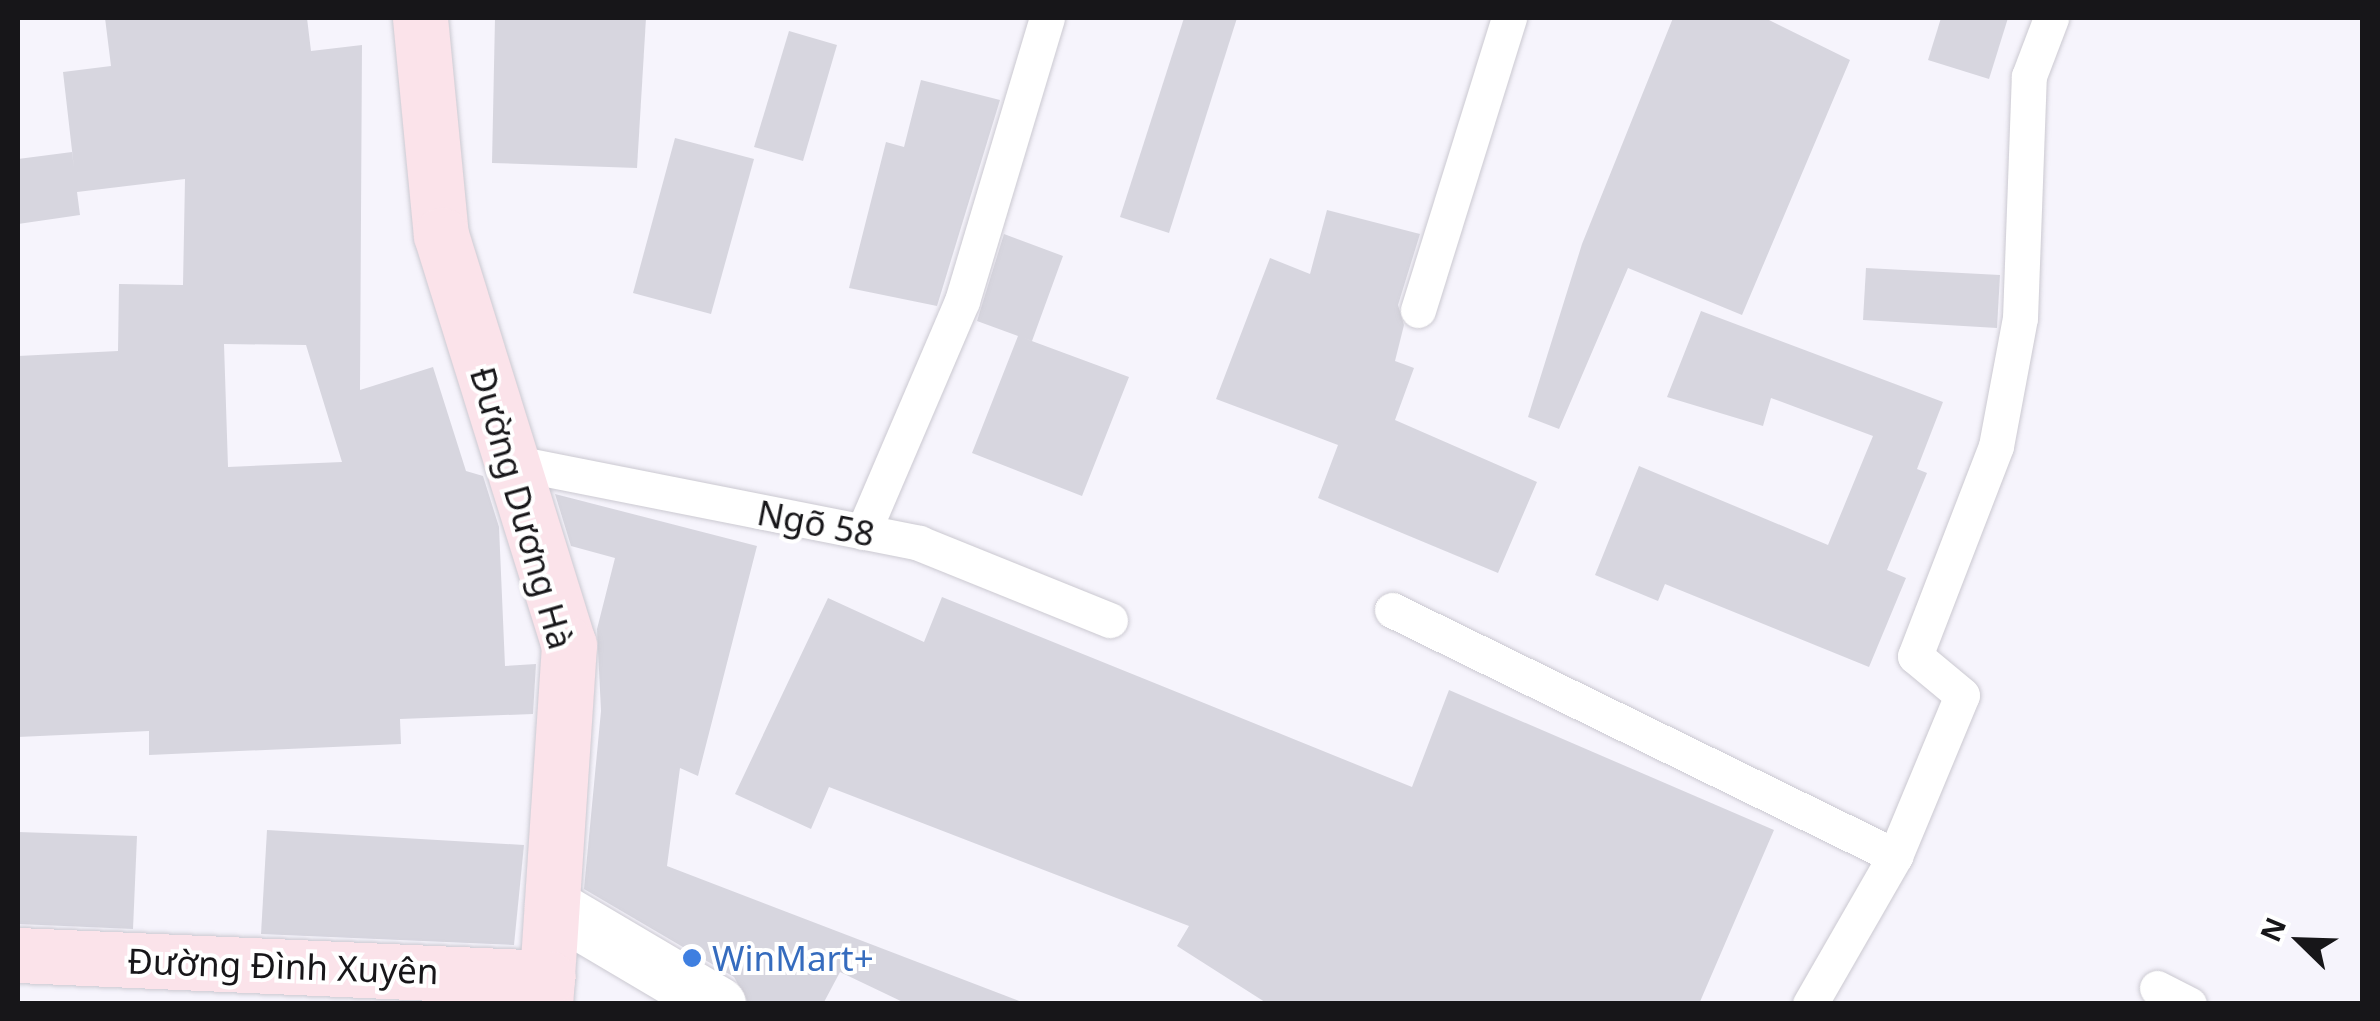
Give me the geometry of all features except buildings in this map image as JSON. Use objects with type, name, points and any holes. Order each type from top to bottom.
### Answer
[{"type":"street","name":"Đường Dương Hà","points":[[420,18],[441,236],[569,645],[546,991]]},
{"type":"street","points":[[552,906],[718,1004]]},
{"type":"street","name":"Đường Đình Xuyên","points":[[18,955],[546,991]]},
{"type":"lane","points":[[864,532],[962,302],[1047,18]]},
{"type":"lane","points":[[1418,310],[1509,18]]},
{"type":"lane","points":[[1810,1004],[1895,856],[1962,695],[1915,656],[1996,446],[2020,318],[2029,76],[2051,18]]},
{"type":"lane","name":"Ngõ 58","points":[[512,462],[918,542],[1110,620]]},
{"type":"lane","points":[[1392,610],[1895,856]]},
{"type":"lane","points":[[2157,988],[2189,1004]]},
{"type":"place","name":"WinMart+","points":[[692,958]]}]
